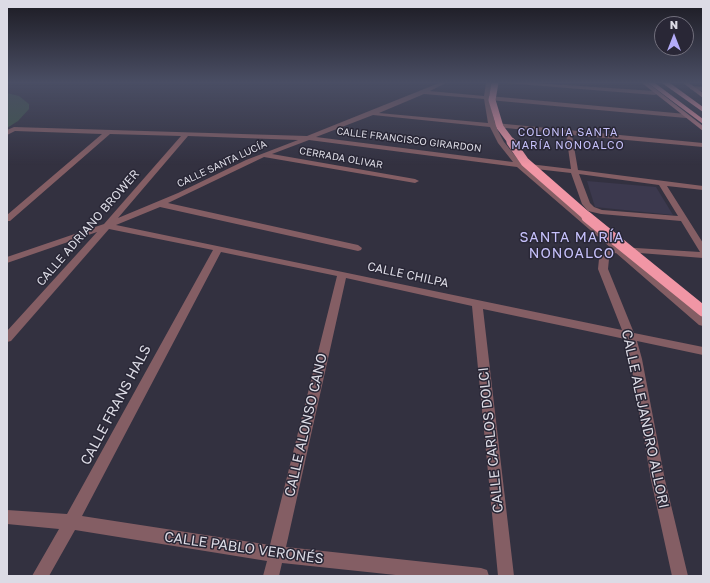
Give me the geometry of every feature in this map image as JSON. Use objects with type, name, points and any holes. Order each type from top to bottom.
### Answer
[{"type":"highway","points":[[495,110],[500,128],[525,162],[582,212],[703,311]]},
{"type":"highway","points":[[687,110],[703,122]]},
{"type":"main road","points":[[678,110],[703,129]]},
{"type":"street","name":"CALLE SANTA LUCÍA","points":[[7,260],[107,226],[160,204],[264,155],[380,110]]},
{"type":"street","points":[[489,110],[492,125],[502,143],[518,164],[703,322]]},
{"type":"street","points":[[622,110],[686,116]]},
{"type":"street","points":[[373,113],[703,145]]},
{"type":"street","name":"CALLE FRANCISCO GIRARDON","points":[[7,133],[14,129],[308,138],[703,188]]},
{"type":"street","points":[[7,219],[109,131]]},
{"type":"street","points":[[569,132],[574,171],[586,204],[591,209],[601,212],[684,219]]},
{"type":"street","name":"CALLE ADRIANO BROWER","points":[[7,338],[107,226],[186,134]]},
{"type":"street","name":"CERRADA OLIVAR","points":[[264,155],[415,181]]},
{"type":"street","points":[[661,182],[703,250]]},
{"type":"street","points":[[160,204],[358,248]]},
{"type":"street","name":"CALLE CHILPA","points":[[107,226],[342,274],[703,351]]},
{"type":"street","name":"CALLE FRANS HALS","points":[[40,576],[71,522],[218,249]]},
{"type":"street","points":[[617,249],[703,255]]},
{"type":"street","name":"CALLE ALEJANDRO ALLORI","points":[[617,249],[609,252],[604,259],[603,269],[630,336],[658,480],[680,576]]},
{"type":"street","name":"CALLE ALONSO CANO","points":[[271,576],[342,274]]},
{"type":"street","name":"CALLE CARLOS DOLCI","points":[[477,304],[506,576]]},
{"type":"street","name":"CALLE PABLO VERONÉS","points":[[7,517],[71,522],[276,554],[481,576]]},
{"type":"shaded area","points":[[587,181],[656,187],[673,215],[595,207]]},
{"type":"green space","points":[[7,110],[28,110],[18,121],[7,128]]},
{"type":"district","name":"COLONIA SANTA MARÍA NONOALCO","points":[[568,139]]},
{"type":"district","name":"SANTA MARÍA NONOALCO","points":[[572,246]]}]
